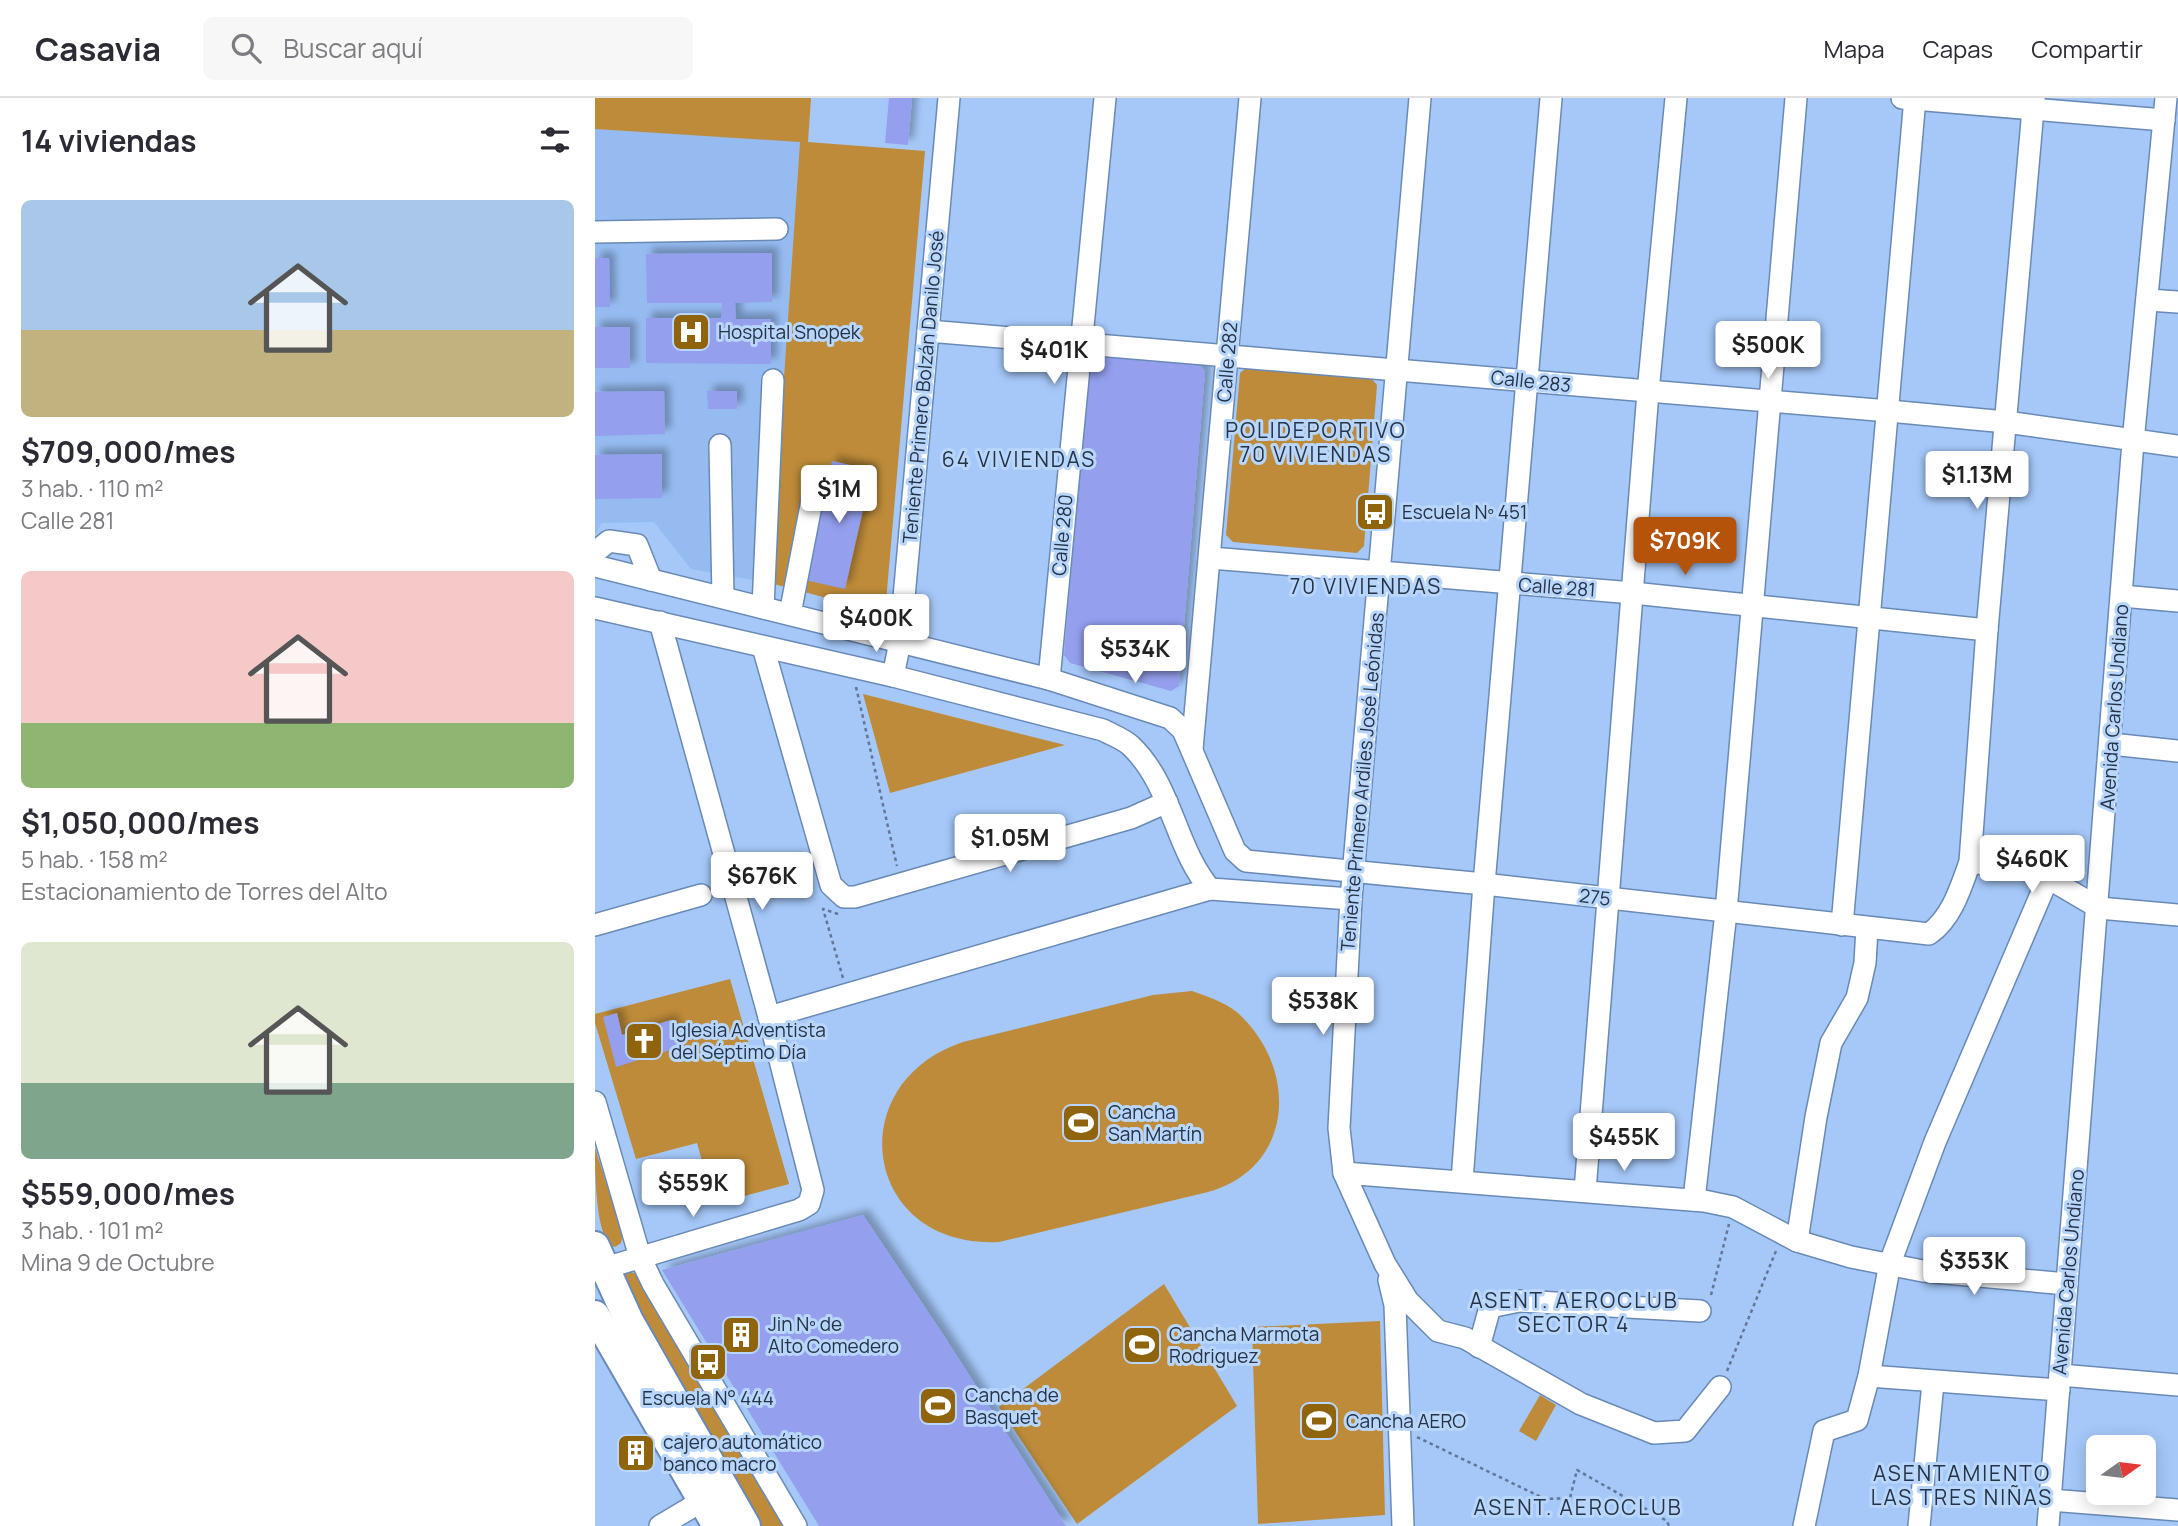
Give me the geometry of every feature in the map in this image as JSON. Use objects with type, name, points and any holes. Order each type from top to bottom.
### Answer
[{"type":"main road","points":[[599,1261],[629,1321],[746,1526]]},
{"type":"main road","points":[[595,1315],[717,1526]]},
{"type":"street","name":"Teniente Primero Bolzán Danilo José","points":[[893,676],[900,642],[949,98]]},
{"type":"street","name":"Calle 280","points":[[1048,679],[1105,98]]},
{"type":"street","name":"Calle 282","points":[[1192,751],[1250,98]]},
{"type":"street","name":"Teniente Primero Ardiles José Leónidas","points":[[1385,1264],[1344,1173],[1339,1128],[1353,872],[1420,98]]},
{"type":"street","points":[[1462,1181],[1483,884],[1551,98]]},
{"type":"street","points":[[1585,1191],[1648,392],[1676,98]]},
{"type":"street","points":[[1694,1200],[1726,912],[1796,98]]},
{"type":"street","points":[[1842,925],[1889,411],[1911,98],[2034,103],[2164,120]]},
{"type":"street","name":"Avenida Carlos Undiano","points":[[2048,1526],[2099,908],[2133,442],[2166,98]]},
{"type":"street","points":[[2034,103],[1987,630],[1970,862],[2025,869],[2047,878],[2099,908],[2178,915]]},
{"type":"street","points":[[595,232],[777,229]]},
{"type":"street","points":[[2148,300],[2178,302]]},
{"type":"street","name":"Calle 283","points":[[928,331],[1889,411],[2006,422],[2133,442],[2178,446]]},
{"type":"street","points":[[763,608],[773,380]]},
{"type":"street","points":[[720,445],[723,597]]},
{"type":"street","points":[[790,614],[816,480]]},
{"type":"street","points":[[595,552],[609,541],[637,545],[652,580]]},
{"type":"street","name":"Calle 281","points":[[1211,558],[1633,593],[1987,630]]},
{"type":"street","points":[[595,566],[1048,679],[1170,718],[1183,730],[1192,751]]},
{"type":"street","points":[[2122,596],[2178,601]]},
{"type":"street","points":[[595,608],[893,676],[1103,730],[1129,744],[1143,758],[1167,802],[1195,872],[1210,889]]},
{"type":"street","points":[[599,1261],[640,1256],[799,1210],[809,1204],[813,1190],[769,1017],[660,622]]},
{"type":"street","points":[[764,647],[831,885],[844,897],[855,897],[1131,818],[1167,802]]},
{"type":"street","points":[[2111,744],[2178,751]]},
{"type":"street","name":"275","points":[[1192,751],[1234,851],[1246,861],[1260,864],[1483,884],[1929,934],[1940,927],[1960,892],[1970,862]]},
{"type":"street","points":[[1804,1526],[1824,1431],[1857,1420],[1869,1376],[1889,1263],[1935,1142],[2047,878]]},
{"type":"street","points":[[769,1017],[1210,889],[1351,899]]},
{"type":"street","points":[[595,925],[701,895]]},
{"type":"street","points":[[1797,1241],[1816,1117],[1831,1043],[1857,998],[1867,928]]},
{"type":"street","points":[[595,1102],[640,1256],[663,1302],[796,1526]]},
{"type":"street","points":[[1344,1173],[1694,1200],[1733,1207],[1797,1241],[1851,1257],[1923,1271],[2067,1284]]},
{"type":"street","points":[[1385,1264],[1408,1301],[1438,1331],[1465,1338],[1581,1404],[1654,1433],[1685,1431],[1720,1387]]},
{"type":"street","points":[[1385,1264],[1395,1305],[1403,1526]]},
{"type":"street","points":[[1479,1346],[1490,1307],[1518,1301],[1700,1311]]},
{"type":"street","points":[[1869,1376],[1933,1383],[2178,1385]]},
{"type":"street","points":[[1919,1526],[1933,1383]]},
{"type":"street","points":[[2050,1500],[2178,1510]]},
{"type":"street","points":[[660,1526],[702,1502]]},
{"type":"path","points":[[851,666],[899,865],[887,869]]},
{"type":"path","points":[[845,985],[823,909],[843,915],[859,912],[855,897]]},
{"type":"path","points":[[1700,1311],[1712,1293],[1733,1207]]},
{"type":"path","points":[[1720,1387],[1775,1252],[1797,1241]]},
{"type":"path","points":[[1401,1428],[1545,1499],[1570,1498],[1577,1470],[1667,1521],[1669,1526]]},
{"type":"shaded area","points":[[595,98],[811,98],[808,142],[925,151],[886,602],[876,611],[770,583],[800,142],[595,129]]},
{"type":"shaded area","name":"Hospital Snopek","points":[[595,129],[800,141],[770,583],[691,569],[654,522],[602,523],[595,534]]},
{"type":"shaded area","points":[[1247,367],[1371,378],[1377,385],[1364,546],[1357,553],[1233,542],[1226,535],[1240,373]]},
{"type":"shaded area","points":[[863,694],[1065,745],[890,793]]},
{"type":"shaded area","points":[[730,979],[789,1184],[714,1204],[697,1143],[636,1159],[595,1023],[595,1014]]},
{"type":"shaded area","name":"Cancha San Martín","points":[[1192,991],[1220,1002],[1239,1014],[1262,1042],[1273,1067],[1279,1093],[1278,1118],[1270,1142],[1256,1163],[1236,1180],[1208,1192],[999,1242],[953,1237],[919,1219],[895,1193],[883,1160],[884,1125],[897,1092],[923,1063],[963,1042],[1153,995]]},
{"type":"shaded area","points":[[595,1148],[623,1235],[621,1243],[615,1247],[608,1243],[600,1220]]},
{"type":"shaded area","points":[[629,1272],[635,1273],[784,1526],[756,1526],[655,1352],[623,1277]]},
{"type":"shaded area","name":"Cancha Marmota Rodriguez","points":[[1164,1284],[1237,1406],[1077,1524],[999,1407]]},
{"type":"shaded area","name":"Cancha AERO","points":[[1380,1321],[1385,1515],[1258,1524],[1252,1327]]},
{"type":"shaded area","points":[[1540,1395],[1556,1405],[1536,1441],[1519,1431]]},
{"type":"building","points":[[889,98],[912,98],[908,145],[885,143]]},
{"type":"building","points":[[772,253],[772,302],[735,303],[736,319],[771,319],[771,364],[646,363],[646,318],[721,318],[722,303],[647,303],[646,254]]},
{"type":"building","points":[[595,258],[609,258],[610,307],[595,307]]},
{"type":"building","points":[[595,327],[630,327],[630,368],[595,368]]},
{"type":"building","points":[[1096,355],[1199,364],[1205,371],[1179,686],[1171,691],[1070,663],[1064,655],[1089,361]]},
{"type":"building","points":[[664,391],[665,434],[595,436],[595,392]]},
{"type":"building","points":[[707,391],[737,391],[737,409],[708,409]]},
{"type":"building","points":[[662,454],[662,498],[595,499],[595,455]]},
{"type":"building","points":[[832,461],[872,470],[845,589],[805,580]]},
{"type":"building","name":"Iglesia Adventista del Séptimo Día","points":[[617,1013],[622,1035],[671,1020],[680,1047],[616,1067],[603,1017]]},
{"type":"building","points":[[863,1215],[1066,1526],[819,1526],[662,1270]]},
{"type":"building","name":"cajero automático banco macro","points":[[642,1440],[650,1455],[631,1466],[622,1451]]},
{"type":"place","name":"Hospital Snopek","points":[[691,332]]},
{"type":"place","name":"Escuela Nº 451","points":[[1375,512]]},
{"type":"place","name":"Iglesia Adventista del Séptimo Día","points":[[644,1041]]},
{"type":"place","name":"Cancha San Martín","points":[[1081,1123]]},
{"type":"place","name":"Jin Nº de Alto Comedero","points":[[741,1335]]},
{"type":"place","name":"Cancha Marmota Rodriguez","points":[[1142,1345]]},
{"type":"place","name":"Escuela N° 444","points":[[708,1362]]},
{"type":"place","name":"Cancha de Basquet","points":[[938,1406]]},
{"type":"place","name":"Cancha AERO","points":[[1319,1421]]},
{"type":"place","name":"cajero automático banco macro","points":[[636,1453]]},
{"type":"district","name":"POLIDEPORTIVO 70 VIVIENDAS","points":[[1316,442]]},
{"type":"district","name":"64 VIVIENDAS","points":[[1019,459]]},
{"type":"district","name":"70 VIVIENDAS","points":[[1366,586]]},
{"type":"district","name":"ASENT. AEROCLUB SECTOR 4","points":[[1574,1312]]},
{"type":"district","name":"ASENTAMIENTO LAS TRES NIÑAS","points":[[1962,1485]]},
{"type":"district","name":"ASENT. AEROCLUB","points":[[1578,1507]]}]
